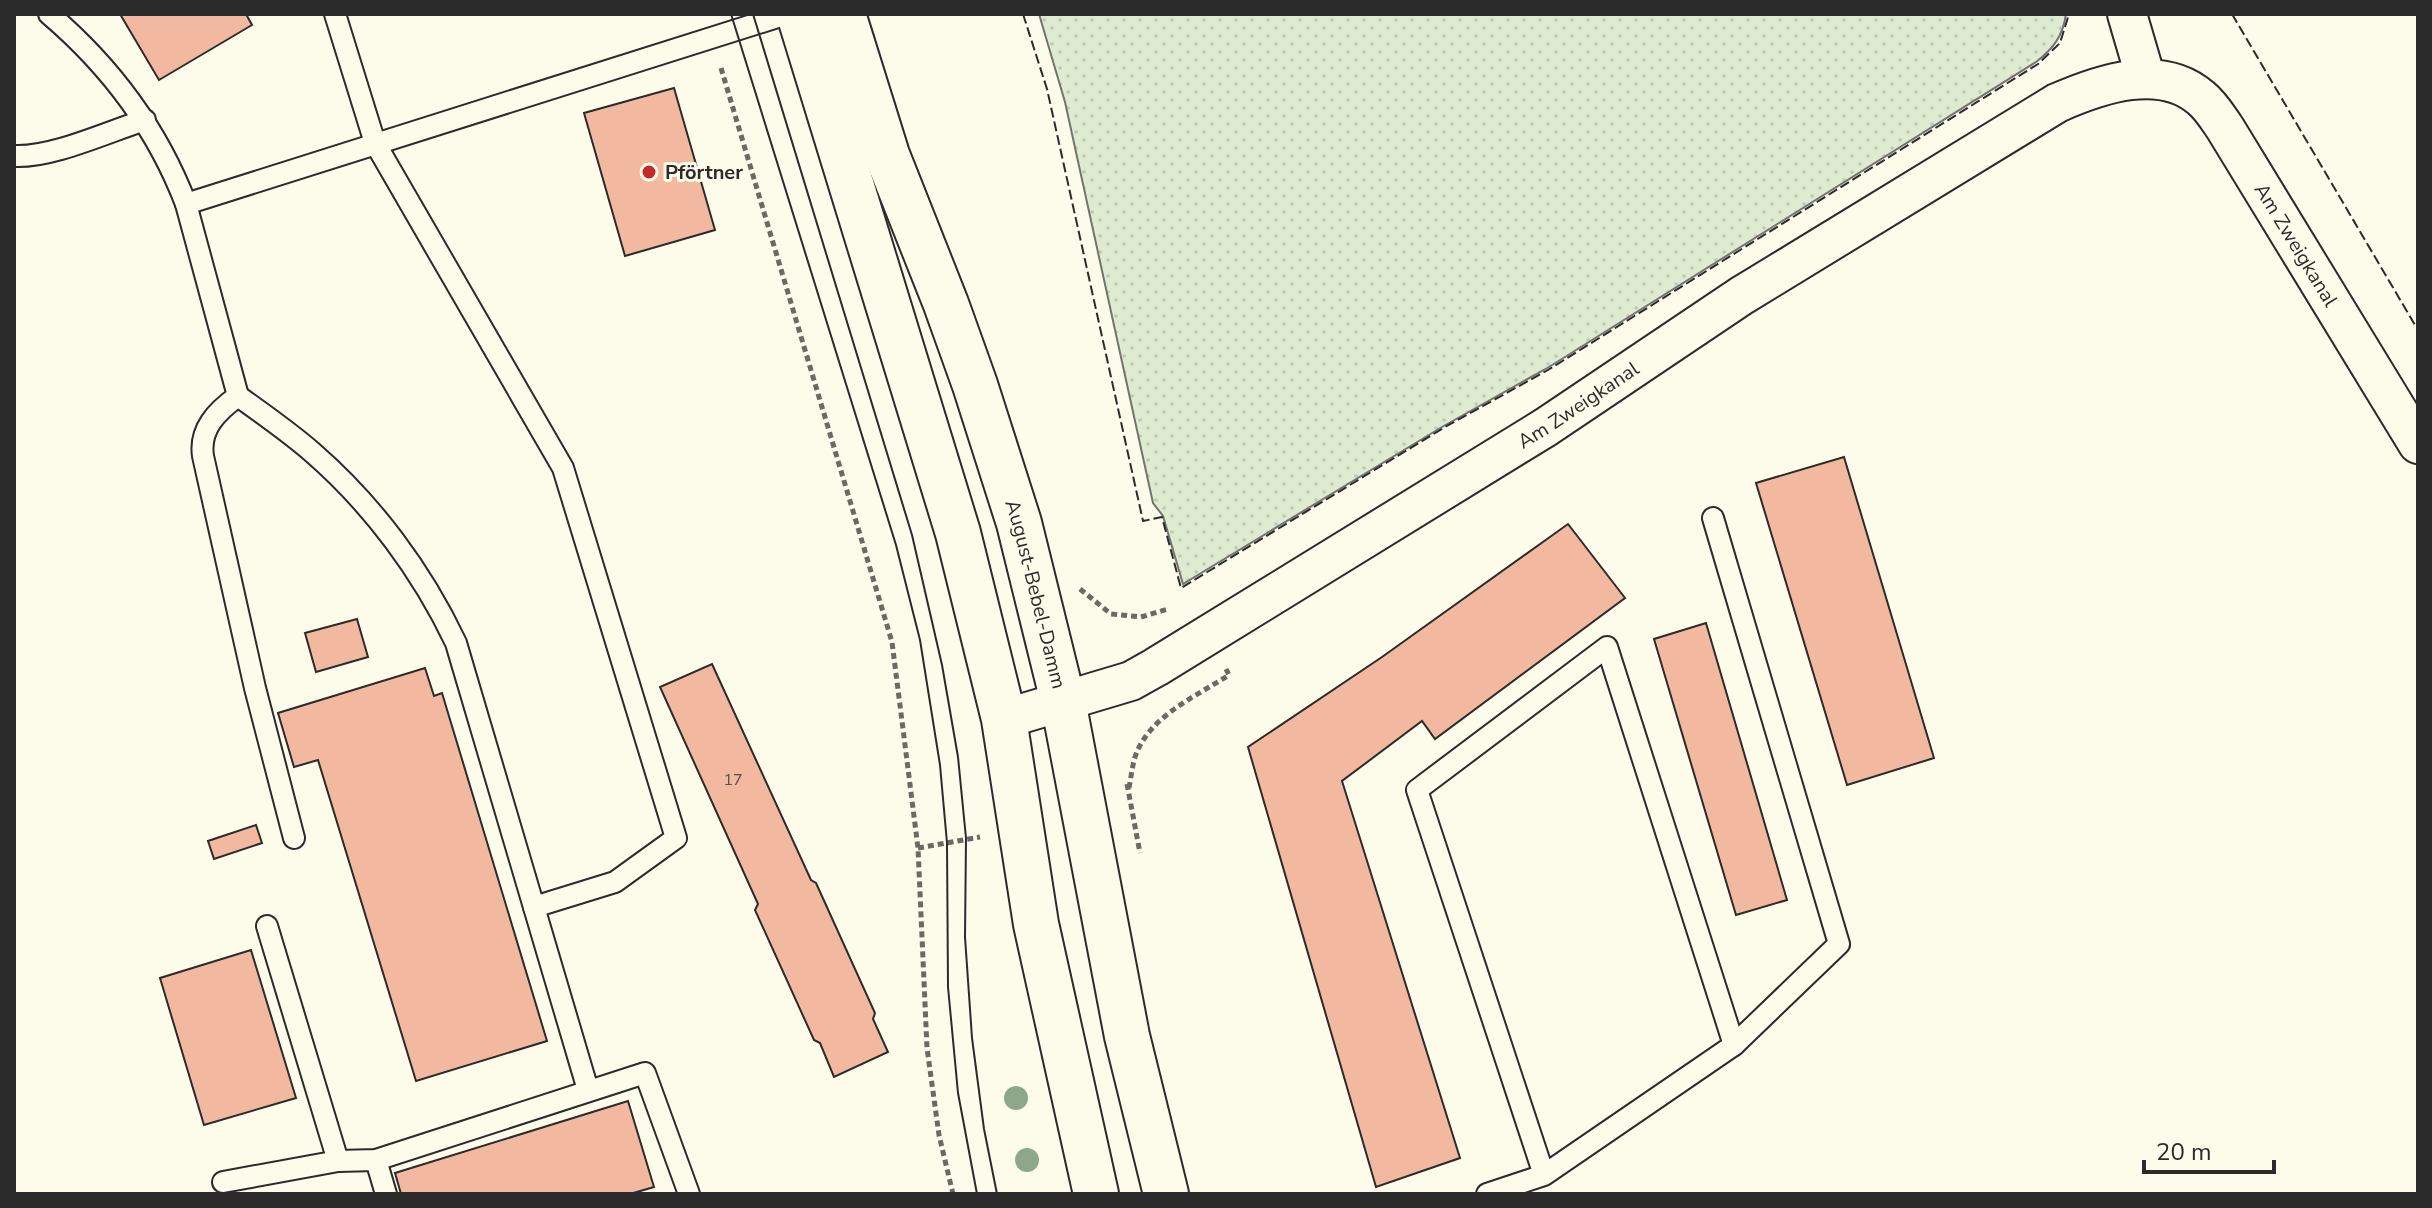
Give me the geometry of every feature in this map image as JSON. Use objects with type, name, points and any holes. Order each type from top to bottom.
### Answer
[{"type":"main road","points":[[799,14],[958,533],[1004,719],[1036,924],[1096,1194]]},
{"type":"main road","name":"August-Bebel-Damm","points":[[843,14],[887,155],[946,304],[1001,465],[1035,582],[1063,701],[1127,1036],[1166,1194]]},
{"type":"street","points":[[2127,14],[2146,79]]},
{"type":"street","name":"Am Zweigkanal","points":[[1004,719],[1131,681],[1546,427],[1741,296],[2057,103],[2097,87],[2146,79],[2191,90],[2210,106],[2418,444]]},
{"type":"lane","points":[[49,14],[106,70],[145,120],[168,160],[186,204],[238,396],[286,431],[340,478],[375,517],[436,603],[456,643],[588,1090]]},
{"type":"lane","points":[[335,14],[375,143],[563,468],[676,838],[615,882],[534,907]]},
{"type":"lane","points":[[186,204],[787,14]]},
{"type":"lane","points":[[14,156],[49,152],[145,120]]},
{"type":"lane","points":[[238,396],[222,408],[211,422],[201,445],[255,688],[294,838]]},
{"type":"lane","points":[[1487,1194],[1544,1175],[1734,1045],[1839,944],[1713,518]]},
{"type":"lane","points":[[1544,1175],[1417,790],[1607,647],[1734,1045]]},
{"type":"lane","points":[[267,926],[338,1161]]},
{"type":"lane","points":[[223,1182],[338,1161],[376,1160],[645,1073],[689,1194]]},
{"type":"lane","points":[[376,1160],[386,1194]]},
{"type":"path","points":[[726,84],[892,642],[918,848],[927,1048],[939,1135],[953,1194]]},
{"type":"path","points":[[1072,582],[1111,614],[1141,617],[1171,608]]},
{"type":"path","points":[[1129,789],[1135,757],[1147,733],[1166,715],[1229,675],[1224,666]]},
{"type":"path","points":[[918,848],[984,837]]},
{"type":"green space","points":[[1039,14],[2066,14],[2056,41],[2036,62],[1549,367],[1442,427],[1183,584],[1163,516],[1153,503],[1065,102]]},
{"type":"building","points":[[120,14],[246,14],[252,25],[159,80]]},
{"type":"building","name":"Pförtner","points":[[674,88],[715,230],[625,256],[584,113]]},
{"type":"building","points":[[1844,457],[1934,758],[1847,785],[1756,483]]},
{"type":"building","points":[[1568,524],[1625,598],[1435,739],[1422,721],[1342,781],[1460,1158],[1376,1187],[1248,747],[1382,657]]},
{"type":"building","points":[[357,619],[368,657],[316,672],[305,633]]},
{"type":"building","points":[[1706,623],[1787,900],[1736,915],[1654,639]]},
{"type":"building","points":[[712,664],[875,1013],[873,1019],[888,1052],[834,1077],[755,910],[758,904],[660,687]]},
{"type":"building","points":[[425,668],[434,696],[442,693],[547,1041],[416,1081],[318,760],[294,767],[278,713]]},
{"type":"building","points":[[256,825],[262,843],[214,859],[208,841]]},
{"type":"building","points":[[251,950],[296,1098],[204,1125],[160,978]]},
{"type":"building","points":[[628,1101],[654,1187],[630,1194],[401,1194],[395,1173]]},
{"type":"tram line","points":[[731,14],[896,545],[920,640],[940,765],[947,843],[948,987],[958,1093],[977,1194]]},
{"type":"tram line","points":[[753,14],[912,535],[942,665],[958,757],[966,838],[965,937],[972,1038],[984,1129],[997,1194]]},
{"type":"fence","points":[[1023,14],[1047,89],[1143,521],[1162,517],[1181,588],[1445,427],[1548,370],[2038,64],[2060,43],[2069,14]]},
{"type":"fence","points":[[2232,14],[2415,325]]},
{"type":"place","name":"Pförtner","points":[[649,172]]}]
